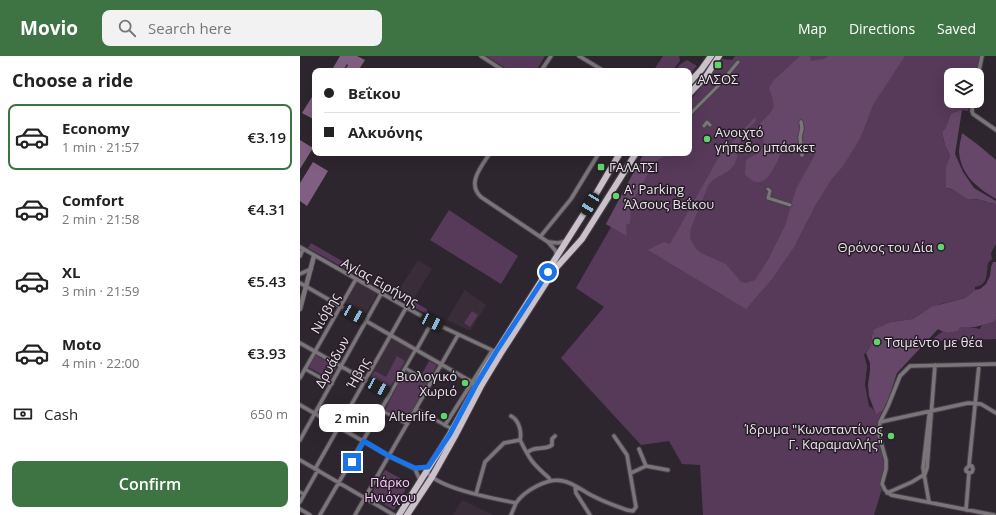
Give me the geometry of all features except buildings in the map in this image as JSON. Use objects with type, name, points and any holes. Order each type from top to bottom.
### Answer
[{"type":"main road","points":[[692,80],[711,56]]},
{"type":"main road","points":[[692,91],[707,75],[719,56]]},
{"type":"main road","points":[[399,515],[452,429],[474,384],[568,240],[618,156]]},
{"type":"main road","points":[[407,515],[432,477],[477,392],[501,353],[555,269],[582,240],[614,185],[634,156]]},
{"type":"street","points":[[481,56],[499,68]]},
{"type":"street","points":[[543,68],[551,56]]},
{"type":"street","points":[[579,56],[599,68]]},
{"type":"street","points":[[980,68],[982,56]]},
{"type":"street","points":[[692,112],[719,85],[738,62]]},
{"type":"street","points":[[972,108],[975,115],[996,130]]},
{"type":"street","points":[[704,126],[707,122],[710,125]]},
{"type":"street","points":[[801,122],[802,128],[800,137],[802,155]]},
{"type":"street","points":[[488,156],[476,177],[475,185],[477,192],[481,197],[548,242],[556,252],[557,256]]},
{"type":"street","points":[[540,237],[571,199],[597,156]]},
{"type":"street","points":[[768,188],[770,191],[768,198],[790,205]]},
{"type":"street","points":[[548,242],[558,243],[568,240]]},
{"type":"street","points":[[300,256],[302,248]]},
{"type":"street","name":"Αγίας Ειρήνης","points":[[302,248],[380,294],[432,322],[494,352]]},
{"type":"street","points":[[300,309],[314,256]]},
{"type":"street","points":[[300,274],[311,269]]},
{"type":"street","name":"Νιόβης","points":[[300,378],[356,280]]},
{"type":"street","points":[[300,283],[442,364],[474,384],[445,425]]},
{"type":"street","name":"Δρυάδων","points":[[300,440],[342,366],[380,294]]},
{"type":"street","name":"Ήβης","points":[[300,502],[302,493],[316,470],[338,427],[406,308]]},
{"type":"street","points":[[320,515],[432,322]]},
{"type":"street","points":[[355,515],[458,335]]},
{"type":"street","points":[[300,343],[390,394]]},
{"type":"street","points":[[994,515],[891,495],[887,492],[882,484],[886,469],[886,460],[880,440],[880,422],[891,401],[900,376],[910,366],[996,364]]},
{"type":"street","points":[[929,502],[925,474],[927,468],[935,365]]},
{"type":"street","points":[[966,510],[969,473],[973,470],[972,466],[969,466],[979,365]]},
{"type":"street","points":[[405,368],[431,383]]},
{"type":"street","points":[[305,369],[332,384]]},
{"type":"street","points":[[880,422],[968,402],[983,405],[996,413]]},
{"type":"street","points":[[300,405],[389,456],[415,468],[427,468],[427,472],[432,477],[447,486],[516,503]]},
{"type":"street","points":[[416,409],[452,429]]},
{"type":"street","points":[[381,410],[407,424]]},
{"type":"street","points":[[512,416],[517,420],[521,433],[520,440],[522,447],[533,464],[549,478],[550,481]]},
{"type":"street","points":[[527,454],[533,448],[550,447],[555,436]]},
{"type":"street","points":[[511,515],[516,503],[529,490],[550,481],[562,480],[594,496],[627,510],[633,511],[636,507],[627,454],[614,436]]},
{"type":"street","points":[[476,494],[485,462],[504,443],[520,440]]},
{"type":"street","points":[[639,449],[646,466]]},
{"type":"street","points":[[300,460],[394,515]]},
{"type":"street","points":[[631,473],[646,466],[668,470]]},
{"type":"street","points":[[415,468],[420,480]]},
{"type":"street","points":[[887,492],[912,482],[925,474]]},
{"type":"street","points":[[575,486],[576,492],[590,515]]},
{"type":"street","points":[[300,509],[310,515]]},
{"type":"shaded area","points":[[340,56],[357,56],[365,60],[360,68],[346,68],[348,65],[347,64],[345,68],[333,68]]},
{"type":"shaded area","points":[[800,56],[810,56],[811,61],[824,59],[828,56],[905,56],[873,105],[860,139],[816,204],[794,247],[772,279],[746,309],[648,250],[664,242],[670,244],[720,155],[755,117],[756,121],[743,134],[734,165],[728,171],[714,179],[708,186],[691,228],[690,238],[695,248],[701,253],[726,264],[741,282],[746,283],[755,280],[768,260],[785,226],[796,189],[815,155],[810,150],[800,152],[798,150],[790,150],[785,144],[774,167],[765,180],[759,182],[752,181],[745,174],[746,160],[758,152],[763,145],[764,141],[760,123],[772,111],[773,108],[773,100],[769,88],[774,80]]},
{"type":"shaded area","points":[[312,97],[312,118],[302,113]]},
{"type":"shaded area","points":[[962,110],[955,154],[963,172],[974,188],[996,201],[996,204],[981,200],[968,199],[955,191],[946,188],[946,167],[950,155],[945,145],[942,132],[946,127],[951,113]]},
{"type":"shaded area","points":[[962,133],[996,160],[996,199],[977,186],[963,168],[959,152]]},
{"type":"shaded area","points":[[300,140],[312,147],[312,150],[300,169]]},
{"type":"shaded area","points":[[642,156],[668,156],[661,158],[653,165],[632,202],[630,223],[626,225],[627,236],[606,224]]},
{"type":"shaded area","points":[[313,162],[328,171],[307,206],[300,201],[300,183]]},
{"type":"shaded area","points":[[418,260],[432,269],[412,301],[397,293]]},
{"type":"shaded area","points":[[993,262],[996,262],[996,319],[994,322],[975,327],[960,327],[959,330],[951,332],[943,332],[938,329],[897,373],[883,410],[876,415],[869,396],[868,385],[870,363],[866,353],[871,345],[872,335],[874,334],[873,330],[891,322],[913,319],[931,307],[965,298],[986,284],[990,276]]},
{"type":"shaded area","points":[[357,281],[378,292],[365,315],[344,303],[348,299]]},
{"type":"shaded area","points":[[465,290],[486,305],[470,331],[447,320]]},
{"type":"shaded area","points":[[391,337],[413,349],[390,390],[369,378]]},
{"type":"shaded area","points":[[462,500],[485,511],[493,515],[453,515]]},
{"type":"green space","points":[[486,56],[545,56],[538,68],[505,68]]},
{"type":"green space","points":[[663,56],[679,56],[680,61],[674,68],[655,68]]},
{"type":"green space","points":[[735,56],[980,56],[977,68],[944,68],[944,108],[969,108],[968,111],[962,110],[951,113],[946,127],[942,132],[945,145],[950,155],[946,167],[946,188],[957,191],[971,200],[981,200],[996,204],[996,244],[991,253],[992,259],[988,263],[985,281],[983,284],[975,287],[975,290],[965,298],[941,304],[913,319],[891,322],[872,336],[871,345],[864,355],[867,366],[865,385],[869,406],[873,409],[876,415],[883,410],[877,425],[877,431],[883,454],[884,465],[880,487],[882,489],[874,515],[703,515],[700,465],[682,464],[669,441],[641,445],[561,358],[604,307],[576,288],[611,227],[606,224],[642,156],[692,156],[692,98],[705,83],[722,59],[732,60]]},
{"type":"green space","points":[[687,60],[697,66],[692,72],[692,68],[678,68]]},
{"type":"green space","points":[[449,210],[518,256],[501,284],[430,240]]},
{"type":"green space","points":[[311,243],[361,272],[355,274],[308,248]]},
{"type":"green space","points":[[405,297],[427,309],[427,313],[404,302],[403,299]]},
{"type":"green space","points":[[472,311],[478,315],[470,327],[464,323]]},
{"type":"green space","points":[[996,319],[996,339],[934,341],[935,337],[942,332],[964,327],[980,329],[982,325],[994,322]]},
{"type":"green space","points":[[316,353],[337,366],[330,379],[308,367]]},
{"type":"green space","points":[[397,356],[405,361],[390,387],[371,377],[375,371],[386,377]]},
{"type":"green space","points":[[429,361],[437,365],[430,378],[422,374]]},
{"type":"green space","points":[[405,370],[428,383],[407,422],[385,410]]},
{"type":"green space","name":"Πάρκο Ηνιόχου","points":[[385,470],[409,483],[394,510],[370,496]]},
{"type":"place","name":"ΑΛΣΟΣ","points":[[718,65]]},
{"type":"place","name":"Ανοιχτό γήπεδο μπάσκετ","points":[[707,139]]},
{"type":"place","name":"ΓΑΛΑΤΣΙ","points":[[601,167]]},
{"type":"place","name":"Α' Parking Άλσους Βεΐκου","points":[[616,196]]},
{"type":"place","name":"Θρόνος του Δία","points":[[941,247]]},
{"type":"place","name":"Τσιμέντο με θέα","points":[[877,342]]},
{"type":"place","name":"Βιολογικό Χωριό","points":[[465,383]]},
{"type":"place","name":"Alterlife","points":[[444,416]]},
{"type":"place","name":"Ίδρυμα \"Κωνσταντίνος Γ. Καραμανλής\"","points":[[891,436]]},
{"type":"route","points":[[352,462],[364,441],[389,456],[415,468],[428,467],[450,434],[459,415],[496,352],[548,272]]}]
